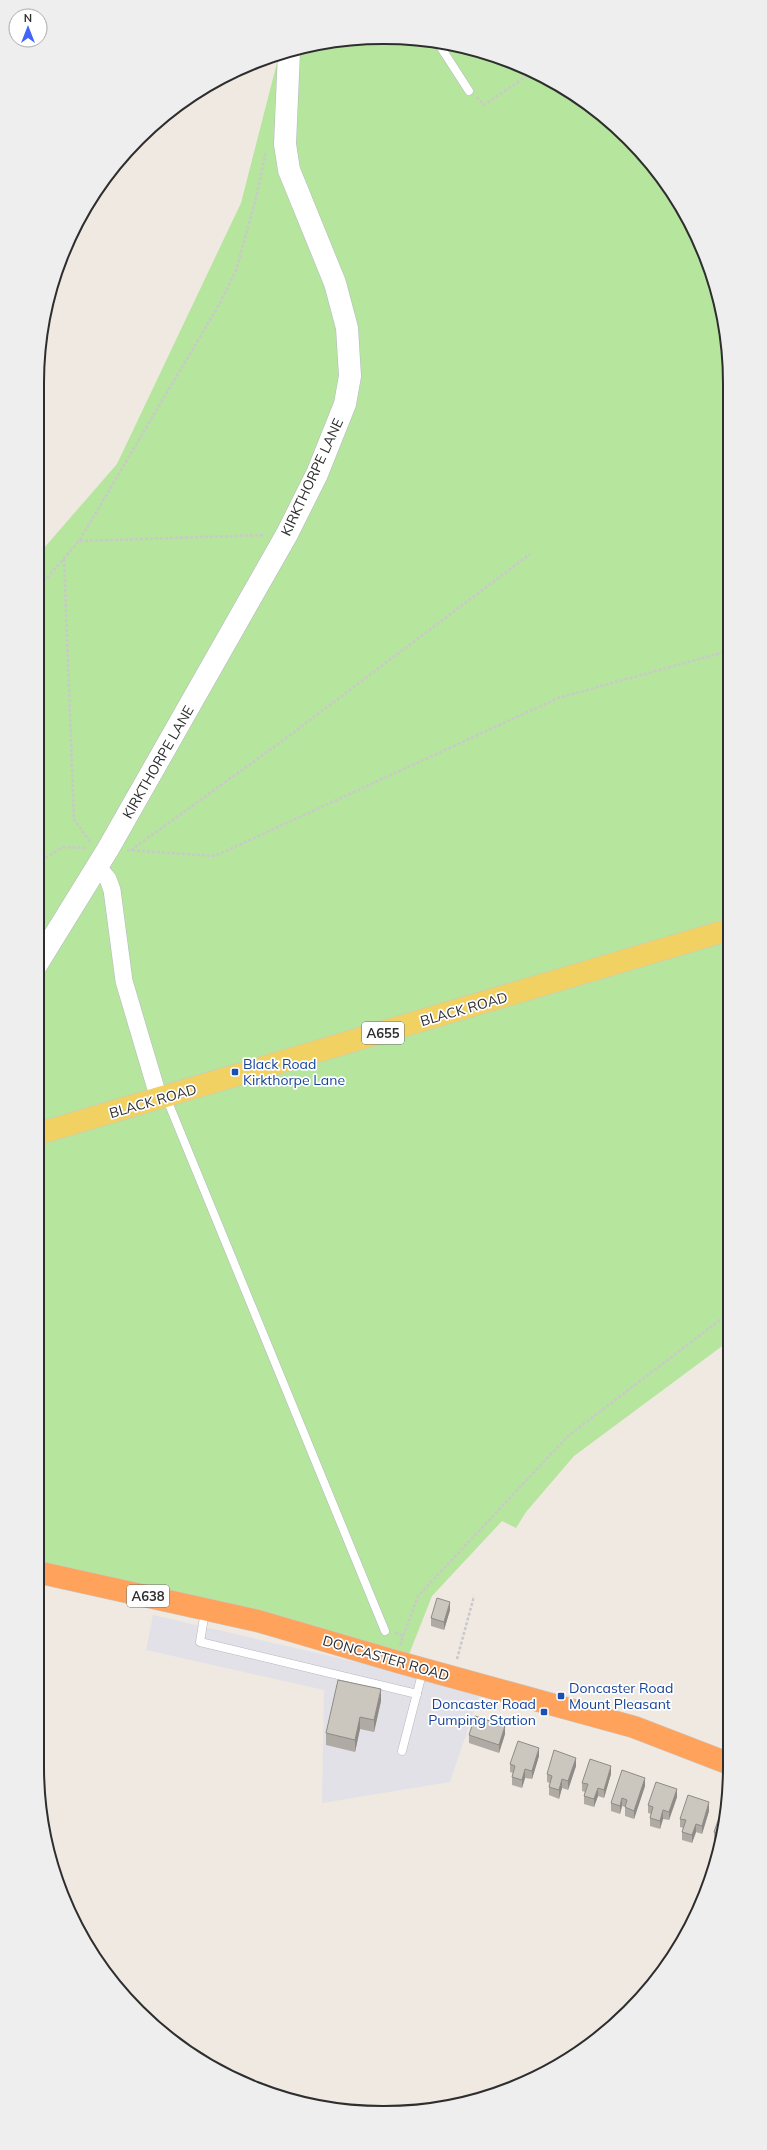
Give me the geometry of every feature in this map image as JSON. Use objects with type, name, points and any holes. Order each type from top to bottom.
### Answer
[{"type":"highway","name":"DONCASTER ROAD","points":[[44,1574],[205,1608],[258,1621],[423,1669],[634,1726],[723,1761]]},
{"type":"main road","name":"BLACK ROAD","points":[[44,1132],[723,931]]},
{"type":"street","name":"KIRKTHORPE LANE","points":[[44,953],[103,858],[287,534],[317,474],[345,404],[350,376],[350,356],[347,328],[335,283],[289,170],[285,144],[289,58]]},
{"type":"street","points":[[103,858],[112,890],[124,982],[163,1098]]},
{"type":"lane","points":[[442,50],[469,91]]},
{"type":"lane","points":[[163,1098],[385,1631]]},
{"type":"lane","points":[[205,1608],[200,1642],[417,1694]]},
{"type":"lane","points":[[402,1751],[423,1669]]},
{"type":"path","points":[[484,105],[526,76]]},
{"type":"path","points":[[44,582],[80,541],[220,303],[236,270],[255,202],[268,145]]},
{"type":"path","points":[[80,541],[287,534]]},
{"type":"path","points":[[103,858],[130,850],[285,739],[530,554]]},
{"type":"path","points":[[44,859],[63,847],[94,848],[74,819],[64,558]]},
{"type":"path","points":[[130,850],[214,856],[558,698],[723,652]]},
{"type":"path","points":[[398,1651],[418,1596],[568,1436],[723,1318]]},
{"type":"path","points":[[452,1677],[474,1596]]},
{"type":"shaded area","points":[[153,1615],[382,1668],[483,1685],[450,1782],[322,1803],[324,1690],[146,1650]]},
{"type":"green space","points":[[384,44],[428,47],[493,62],[534,79],[572,101],[624,143],[653,177],[678,214],[697,254],[705,274],[711,296],[720,339],[723,384],[723,1345],[574,1456],[526,1512],[516,1528],[502,1521],[432,1596],[406,1662],[44,1574],[44,548],[117,464],[241,203],[277,61],[339,47]]},
{"type":"building","points":[[437,1598],[450,1602],[444,1622],[431,1618]]},
{"type":"building","points":[[338,1680],[381,1689],[374,1720],[360,1717],[355,1740],[326,1733]]},
{"type":"building","points":[[475,1716],[505,1726],[499,1745],[469,1735]]},
{"type":"building","points":[[518,1741],[539,1748],[532,1771],[525,1769],[522,1780],[512,1777],[515,1766],[510,1764]]},
{"type":"building","points":[[554,1750],[576,1758],[568,1781],[562,1779],[559,1790],[549,1787],[552,1776],[547,1774]]},
{"type":"building","points":[[590,1759],[611,1766],[604,1790],[598,1788],[594,1799],[584,1796],[588,1784],[582,1783]]},
{"type":"building","points":[[622,1770],[645,1778],[634,1811],[625,1807],[627,1800],[622,1798],[620,1806],[611,1803]]},
{"type":"building","points":[[656,1782],[677,1789],[669,1812],[663,1810],[660,1821],[650,1818],[653,1807],[648,1805]]},
{"type":"building","points":[[688,1795],[709,1802],[702,1826],[696,1824],[692,1835],[682,1832],[686,1820],[680,1819]]},
{"type":"building","points":[[719,1819],[716,1833],[714,1832]]},
{"type":"place","name":"Black Road Kirkthorpe Lane","points":[[235,1072]]},
{"type":"place","name":"Doncaster Road Mount Pleasant","points":[[561,1696]]},
{"type":"place","name":"Doncaster Road Pumping Station","points":[[544,1712]]}]
